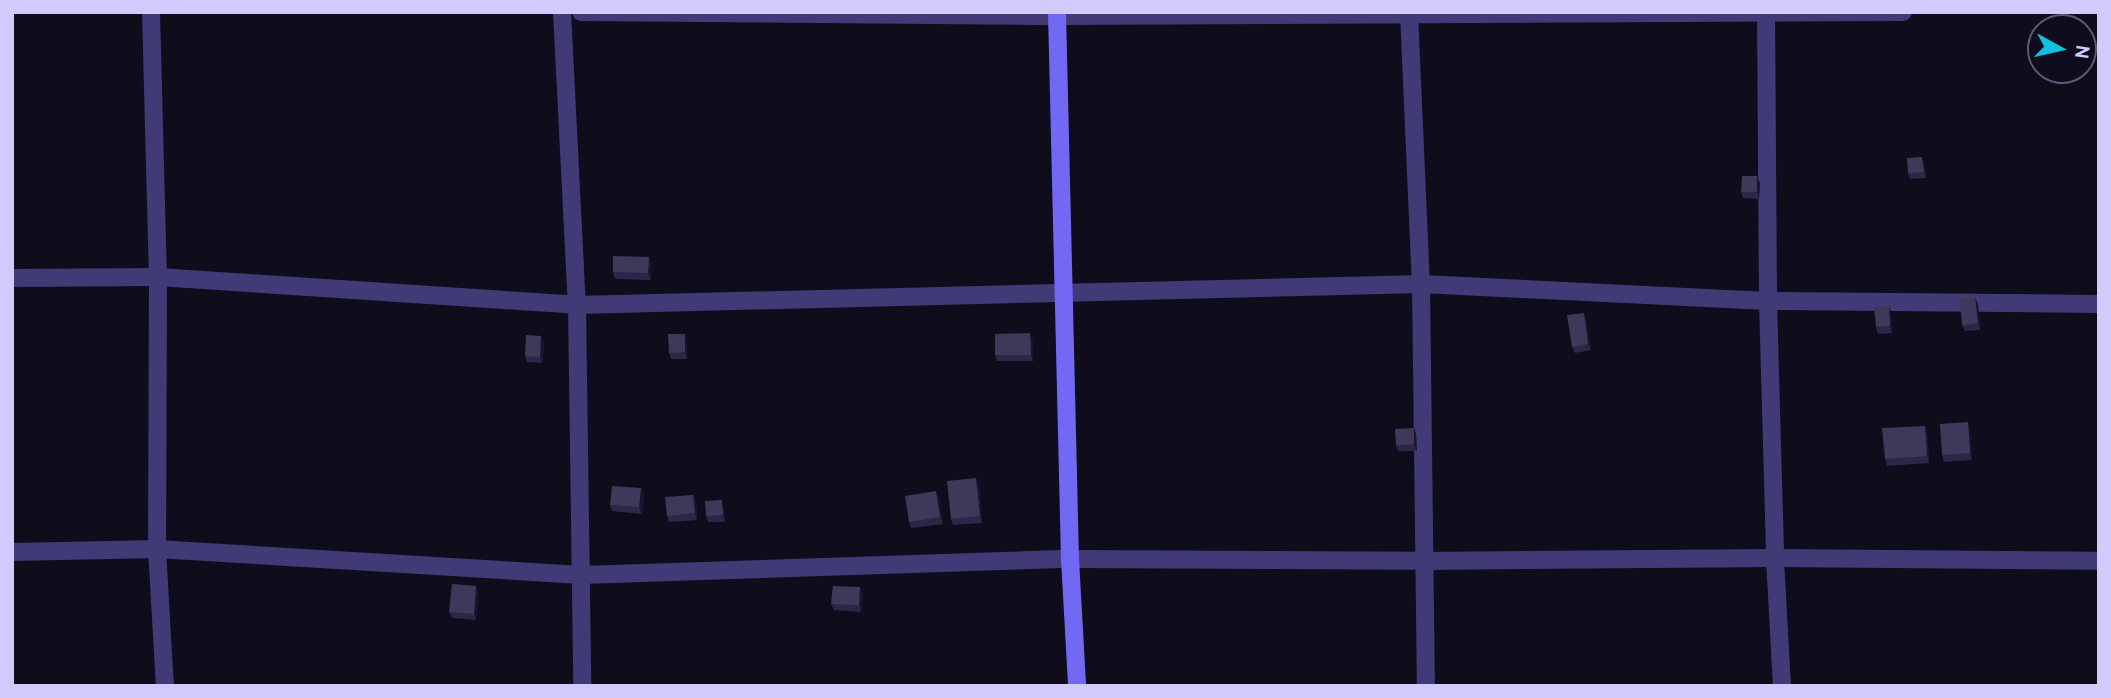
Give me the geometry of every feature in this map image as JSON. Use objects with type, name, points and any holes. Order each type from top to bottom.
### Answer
[{"type":"street","points":[[151,12],[158,276],[157,549],[165,686]]},
{"type":"street","points":[[562,12],[577,305],[582,686]]},
{"type":"street","points":[[581,12],[1903,12]]},
{"type":"street","points":[[1409,13],[1421,284],[1422,561],[1426,686]]},
{"type":"street","points":[[1766,13],[1768,301],[1775,558],[1782,686]]},
{"type":"street","points":[[1057,14],[1070,559],[1077,686]]},
{"type":"street","points":[[12,278],[158,276],[577,305],[1421,284],[1768,301],[2099,304]]},
{"type":"street","points":[[12,552],[157,549],[581,575],[1070,559],[1422,561],[1775,558],[2099,561]]},
{"type":"building","points":[[1922,157],[1924,172],[1908,173],[1907,158]]},
{"type":"building","points":[[1742,176],[1757,176],[1757,192],[1741,192]]},
{"type":"building","points":[[613,256],[649,257],[648,273],[613,272]]},
{"type":"building","points":[[1975,297],[1978,323],[1962,325],[1960,299]]},
{"type":"building","points":[[1889,306],[1890,326],[1876,327],[1874,307]]},
{"type":"building","points":[[1584,313],[1588,344],[1572,347],[1567,315]]},
{"type":"building","points":[[1030,333],[1031,355],[995,355],[995,334]]},
{"type":"building","points":[[668,334],[685,334],[685,352],[669,353]]},
{"type":"building","points":[[526,335],[541,336],[540,357],[525,356]]},
{"type":"building","points":[[1968,422],[1970,453],[1942,455],[1940,424]]},
{"type":"building","points":[[1925,426],[1927,456],[1885,459],[1882,428]]},
{"type":"building","points":[[1414,428],[1414,444],[1396,445],[1395,429]]},
{"type":"building","points":[[976,478],[980,516],[951,519],[947,481]]},
{"type":"building","points":[[612,486],[641,488],[639,507],[610,505]]},
{"type":"building","points":[[936,491],[940,517],[909,522],[905,496]]},
{"type":"building","points":[[693,495],[695,513],[667,516],[665,497]]},
{"type":"building","points":[[722,500],[723,515],[706,516],[705,501]]},
{"type":"building","points":[[452,584],[476,586],[474,614],[449,612]]},
{"type":"building","points":[[833,586],[860,587],[859,605],[831,604]]}]
